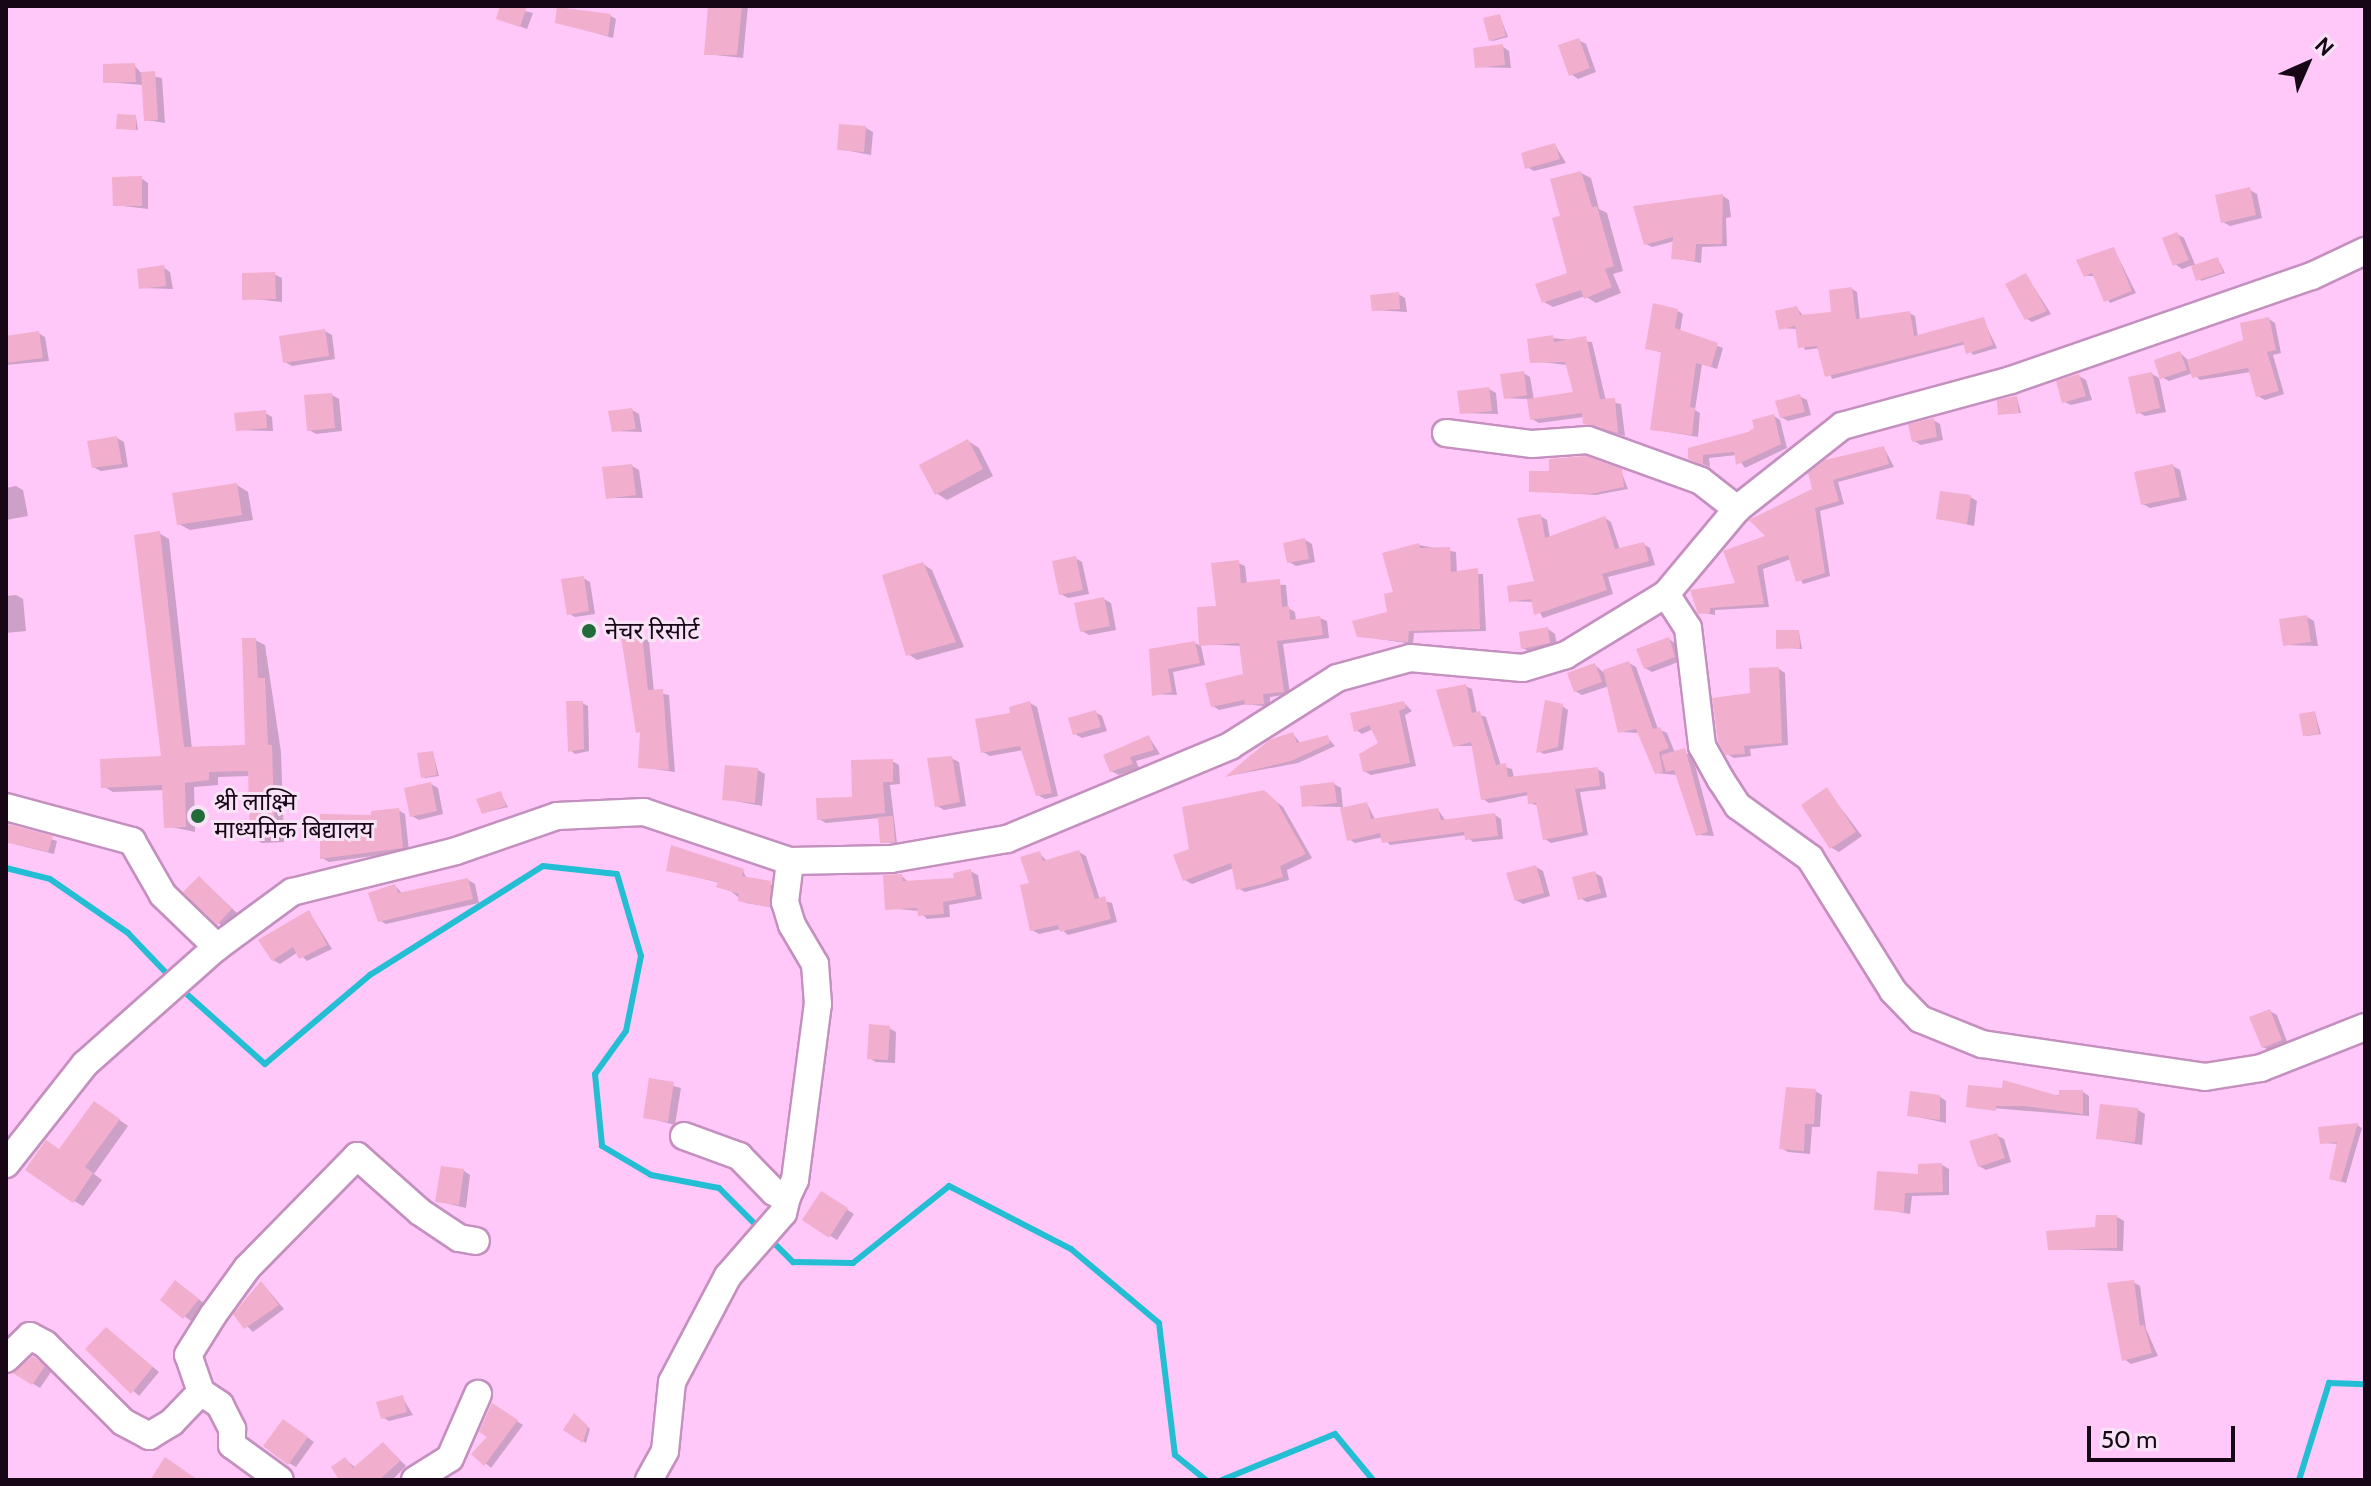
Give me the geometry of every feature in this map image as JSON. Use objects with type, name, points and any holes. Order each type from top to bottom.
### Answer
[{"type":"street","points":[[6,1164],[85,1064],[211,952],[292,892],[456,851],[557,816],[644,812],[790,861],[891,859],[1007,839],[1230,746],[1337,678],[1410,658],[1523,668],[1566,655],[1666,594],[1737,509],[1842,426],[2011,380],[2365,251]]},
{"type":"street","points":[[2338,263],[2365,267]]},
{"type":"street","points":[[1446,433],[1532,444],[1602,444],[1701,481],[1737,509]]},
{"type":"street","points":[[1666,594],[1688,628],[1702,746],[1721,780],[1738,806],[1810,858],[1893,991],[1920,1019],[1982,1044],[2205,1077],[2261,1068],[2365,1027]]},
{"type":"street","points":[[6,807],[132,841],[163,895],[211,952]]},
{"type":"street","points":[[649,1480],[665,1451],[672,1382],[728,1276],[758,1247],[774,1224],[795,1180],[818,1004],[815,964],[792,925],[785,902],[790,861]]},
{"type":"street","points":[[684,1136],[739,1156],[774,1192],[787,1197]]},
{"type":"street","points":[[280,1480],[232,1445],[232,1429],[220,1405],[201,1392],[188,1355],[247,1268],[357,1156],[420,1212],[459,1238],[476,1241]]},
{"type":"street","points":[[6,1359],[30,1336],[45,1344],[123,1422],[149,1436],[172,1422],[201,1392]]},
{"type":"street","points":[[415,1480],[450,1458],[478,1394]]},
{"type":"building","points":[[500,6],[527,6],[520,27],[496,19]]},
{"type":"building","points":[[708,6],[742,6],[737,55],[704,55]]},
{"type":"building","points":[[557,7],[611,14],[608,36],[555,23]]},
{"type":"building","points":[[1500,14],[1506,36],[1489,41],[1483,18]]},
{"type":"building","points":[[1579,38],[1590,68],[1569,76],[1558,45]]},
{"type":"building","points":[[1503,44],[1505,65],[1475,68],[1473,48]]},
{"type":"building","points":[[135,63],[136,82],[103,83],[103,64]]},
{"type":"building","points":[[155,71],[158,120],[144,121],[141,72]]},
{"type":"building","points":[[117,114],[136,115],[136,130],[116,129]]},
{"type":"building","points":[[839,124],[866,126],[864,152],[837,150]]},
{"type":"building","points":[[1555,143],[1560,159],[1525,169],[1521,153]]},
{"type":"building","points":[[1581,171],[1592,207],[1597,206],[1614,266],[1605,269],[1612,287],[1584,299],[1581,290],[1542,303],[1535,284],[1567,273],[1552,218],[1560,216],[1550,179]]},
{"type":"building","points":[[142,176],[142,206],[113,206],[112,177]]},
{"type":"building","points":[[2250,187],[2256,215],[2221,223],[2215,195]]},
{"type":"building","points":[[1723,194],[1722,244],[1696,244],[1695,261],[1671,259],[1673,237],[1644,245],[1633,206]]},
{"type":"building","points":[[2177,232],[2189,260],[2173,266],[2162,238]]},
{"type":"building","points":[[2114,247],[2132,291],[2104,302],[2092,273],[2084,277],[2076,260]]},
{"type":"building","points":[[2218,257],[2223,272],[2196,281],[2191,266]]},
{"type":"building","points":[[164,265],[166,286],[139,289],[137,269]]},
{"type":"building","points":[[275,272],[276,299],[242,300],[242,273]]},
{"type":"building","points":[[2026,273],[2047,311],[2025,320],[2005,284]]},
{"type":"building","points":[[1852,287],[1856,319],[1910,311],[1914,336],[1984,317],[1993,345],[1966,354],[1963,342],[1825,377],[1817,346],[1798,348],[1795,326],[1779,330],[1775,311],[1797,306],[1800,315],[1831,312],[1829,290]]},
{"type":"building","points":[[1399,292],[1400,309],[1372,311],[1370,295]]},
{"type":"building","points":[[1653,303],[1678,309],[1675,328],[1718,343],[1711,367],[1696,363],[1690,407],[1695,408],[1692,435],[1650,430],[1661,352],[1645,349]]},
{"type":"building","points":[[2269,317],[2276,350],[2267,352],[2279,391],[2256,397],[2248,368],[2192,378],[2187,360],[2243,340],[2240,323]]},
{"type":"building","points":[[325,329],[329,356],[283,363],[279,336]]},
{"type":"building","points":[[39,331],[43,358],[6,363],[6,336]]},
{"type":"building","points":[[1553,335],[1554,342],[1586,336],[1600,399],[1615,398],[1618,433],[1583,424],[1582,413],[1530,420],[1527,399],[1573,392],[1565,362],[1530,363],[1527,339]]},
{"type":"building","points":[[2180,351],[2187,370],[2160,379],[2154,360]]},
{"type":"building","points":[[1524,371],[1527,395],[1504,399],[1500,374]]},
{"type":"building","points":[[2152,372],[2160,408],[2136,414],[2128,377]]},
{"type":"building","points":[[2079,374],[2086,396],[2062,403],[2056,381]]},
{"type":"building","points":[[1489,387],[1492,411],[1460,414],[1457,391]]},
{"type":"building","points":[[332,393],[335,428],[307,431],[304,395]]},
{"type":"building","points":[[1800,394],[1805,412],[1780,418],[1775,401]]},
{"type":"building","points":[[2017,396],[2019,413],[1998,415],[1997,400]]},
{"type":"building","points":[[632,408],[636,429],[612,432],[608,411]]},
{"type":"building","points":[[266,410],[267,428],[236,431],[234,413]]},
{"type":"building","points":[[1774,414],[1781,444],[1736,465],[1734,452],[1703,455],[1703,465],[1688,459],[1688,448],[1748,432],[1754,428],[1752,420]]},
{"type":"building","points":[[1934,418],[1937,437],[1912,442],[1908,424]]},
{"type":"building","points":[[117,436],[122,464],[92,468],[87,441]]},
{"type":"building","points":[[968,439],[983,469],[935,495],[919,465]]},
{"type":"building","points":[[1884,446],[1889,464],[1833,480],[1839,501],[1815,508],[1825,573],[1796,582],[1788,555],[1757,566],[1764,604],[1710,608],[1710,613],[1698,614],[1690,590],[1735,583],[1723,551],[1765,536],[1749,520],[1812,489],[1808,473],[1825,460]]},
{"type":"building","points":[[1586,456],[1622,469],[1624,487],[1590,494],[1529,492],[1529,471],[1549,471],[1549,459]]},
{"type":"building","points":[[632,464],[636,495],[606,499],[602,467]]},
{"type":"building","points":[[2173,464],[2180,497],[2141,505],[2134,472]]},
{"type":"building","points":[[237,483],[242,515],[177,525],[172,493]]},
{"type":"building","points":[[1940,491],[1971,495],[1967,524],[1936,519]]},
{"type":"building","points":[[1541,514],[1545,538],[1605,516],[1615,549],[1644,542],[1649,561],[1602,574],[1607,590],[1534,615],[1531,599],[1509,602],[1507,586],[1534,581],[1517,518]]},
{"type":"building","points":[[160,531],[184,747],[245,745],[242,638],[256,638],[258,678],[265,678],[268,745],[272,745],[275,837],[250,839],[248,771],[209,772],[209,780],[185,783],[186,827],[164,828],[162,785],[101,788],[100,759],[161,756],[134,535]]},
{"type":"building","points":[[1305,538],[1309,559],[1287,563],[1283,543]]},
{"type":"building","points":[[1419,543],[1420,548],[1450,547],[1451,572],[1478,568],[1480,629],[1409,631],[1408,642],[1357,637],[1352,621],[1387,612],[1384,594],[1393,592],[1382,553]]},
{"type":"building","points":[[1076,556],[1083,590],[1059,595],[1052,561]]},
{"type":"building","points":[[1239,560],[1241,583],[1280,579],[1282,607],[1289,606],[1290,620],[1320,616],[1323,635],[1277,641],[1284,692],[1263,694],[1264,704],[1245,705],[1244,700],[1211,707],[1205,683],[1243,674],[1239,643],[1199,646],[1197,607],[1216,606],[1211,563]]},
{"type":"building","points":[[923,562],[956,642],[906,656],[882,575]]},
{"type":"building","points":[[584,576],[589,611],[567,615],[561,579]]},
{"type":"building","points":[[1104,597],[1110,626],[1080,632],[1074,603]]},
{"type":"building","points":[[2307,615],[2311,642],[2283,646],[2279,619]]},
{"type":"building","points":[[1548,627],[1550,643],[1521,649],[1519,632]]},
{"type":"building","points":[[1776,630],[1799,630],[1800,648],[1776,649]]},
{"type":"building","points":[[642,635],[648,690],[663,689],[669,770],[638,768],[640,732],[636,733],[621,637]]},
{"type":"building","points":[[1669,637],[1675,657],[1644,669],[1636,649]]},
{"type":"building","points":[[1195,641],[1200,663],[1168,669],[1172,692],[1152,696],[1149,649]]},
{"type":"building","points":[[1629,661],[1653,729],[1660,727],[1669,748],[1659,752],[1663,772],[1655,774],[1636,729],[1618,733],[1603,670]]},
{"type":"building","points":[[1595,663],[1602,682],[1574,692],[1567,673]]},
{"type":"building","points":[[1779,667],[1782,743],[1744,746],[1745,754],[1725,755],[1718,741],[1712,698],[1750,693],[1749,668]]},
{"type":"building","points":[[1466,684],[1472,713],[1480,711],[1496,765],[1506,763],[1508,777],[1598,767],[1600,786],[1575,789],[1583,832],[1543,840],[1536,803],[1528,804],[1527,792],[1481,800],[1471,742],[1453,747],[1436,690]]},
{"type":"building","points":[[1545,700],[1563,704],[1558,747],[1536,753]]},
{"type":"building","points":[[566,701],[583,701],[584,749],[568,752]]},
{"type":"building","points":[[1030,701],[1052,793],[1036,796],[1020,746],[981,753],[975,719],[1010,713],[1009,707]]},
{"type":"building","points":[[1404,701],[1406,708],[1399,711],[1410,763],[1363,772],[1359,754],[1378,743],[1369,725],[1354,732],[1350,713]]},
{"type":"building","points":[[1096,710],[1101,727],[1073,735],[1068,718]]},
{"type":"building","points":[[2315,711],[2319,734],[2303,736],[2299,714]]},
{"type":"building","points":[[1293,732],[1297,743],[1328,735],[1330,743],[1291,761],[1225,777],[1269,740]]},
{"type":"building","points":[[1149,735],[1154,750],[1130,757],[1133,764],[1110,772],[1103,755]]},
{"type":"building","points":[[1685,748],[1708,832],[1696,836],[1674,770],[1666,772],[1661,755]]},
{"type":"building","points":[[433,751],[437,775],[421,778],[417,753]]},
{"type":"building","points":[[952,756],[960,802],[935,807],[927,758]]},
{"type":"building","points":[[893,759],[893,782],[883,782],[885,813],[817,820],[816,798],[852,797],[851,760]]},
{"type":"building","points":[[725,765],[758,768],[755,803],[722,800]]},
{"type":"building","points":[[431,782],[437,811],[410,817],[404,788]]},
{"type":"building","points":[[1334,782],[1337,803],[1302,807],[1300,786]]},
{"type":"building","points":[[1827,787],[1856,832],[1830,849],[1801,805]]},
{"type":"building","points":[[1264,790],[1276,801],[1306,854],[1280,866],[1283,877],[1236,890],[1231,863],[1183,881],[1173,855],[1189,849],[1182,807]]},
{"type":"building","points":[[501,791],[506,806],[482,814],[476,799]]},
{"type":"building","points":[[1367,802],[1371,819],[1438,808],[1441,820],[1495,813],[1498,836],[1465,840],[1464,832],[1382,843],[1380,833],[1347,841],[1340,808]]},
{"type":"building","points":[[399,808],[403,848],[320,859],[320,814],[371,815],[371,811]]},
{"type":"building","points":[[893,816],[895,842],[880,843],[878,817]]},
{"type":"building","points":[[7,824],[53,836],[48,852],[6,842]]},
{"type":"building","points":[[671,845],[744,869],[742,876],[771,881],[770,907],[738,901],[739,894],[716,887],[718,882],[666,871]]},
{"type":"building","points":[[1079,850],[1095,899],[1105,896],[1111,919],[1060,932],[1058,925],[1030,931],[1020,885],[1029,883],[1020,857],[1040,851],[1043,861]]},
{"type":"building","points":[[1536,865],[1544,893],[1515,901],[1506,873]]},
{"type":"building","points":[[971,869],[976,896],[943,902],[944,914],[918,916],[917,908],[885,910],[883,875],[902,874],[903,881],[954,878],[953,873]]},
{"type":"building","points":[[1595,871],[1601,893],[1578,900],[1572,877]]},
{"type":"building","points":[[199,876],[232,909],[217,925],[183,892]]},
{"type":"building","points":[[468,878],[473,899],[378,922],[368,893],[395,884],[398,893]]},
{"type":"building","points":[[309,910],[327,945],[299,959],[293,947],[272,961],[258,940]]},
{"type":"building","points":[[2270,1009],[2282,1040],[2262,1048],[2249,1017]]},
{"type":"building","points":[[869,1024],[890,1026],[888,1060],[867,1059]]},
{"type":"building","points":[[649,1078],[674,1082],[668,1122],[643,1118]]},
{"type":"building","points":[[2003,1080],[2059,1096],[2059,1090],[2083,1090],[2083,1114],[2024,1106],[1996,1106],[1996,1111],[1966,1107],[1968,1085],[2002,1088]]},
{"type":"building","points":[[1786,1087],[1816,1089],[1814,1124],[1805,1124],[1804,1151],[1779,1149]]},
{"type":"building","points":[[1910,1091],[1940,1095],[1940,1120],[1907,1116]]},
{"type":"building","points":[[94,1101],[120,1119],[85,1167],[93,1173],[73,1203],[25,1170],[46,1140],[59,1149]]},
{"type":"building","points":[[2100,1104],[2138,1108],[2135,1142],[2096,1139]]},
{"type":"building","points":[[2358,1123],[2341,1182],[2329,1179],[2337,1142],[2320,1144],[2318,1127]]},
{"type":"building","points":[[1997,1133],[2005,1158],[1978,1167],[1969,1141]]},
{"type":"building","points":[[1942,1163],[1943,1192],[1905,1193],[1904,1212],[1874,1210],[1877,1171],[1918,1174],[1918,1164]]},
{"type":"building","points":[[441,1166],[464,1169],[459,1205],[435,1202]]},
{"type":"building","points":[[821,1191],[848,1208],[829,1238],[802,1220]]},
{"type":"building","points":[[2096,1215],[2117,1215],[2117,1248],[2048,1250],[2046,1231],[2095,1227]]},
{"type":"building","points":[[175,1280],[199,1299],[183,1319],[160,1300]]},
{"type":"building","points":[[2134,1280],[2140,1326],[2144,1325],[2152,1353],[2122,1361],[2107,1283]]},
{"type":"building","points":[[261,1281],[279,1305],[244,1329],[233,1314]]},
{"type":"building","points":[[106,1327],[153,1367],[131,1394],[85,1349]]},
{"type":"building","points":[[33,1356],[45,1366],[32,1385],[13,1373]]},
{"type":"building","points":[[403,1395],[407,1412],[381,1419],[376,1402]]},
{"type":"building","points":[[492,1403],[518,1420],[484,1466],[471,1454],[487,1437],[479,1432]]},
{"type":"building","points":[[574,1413],[588,1426],[583,1443],[563,1430]]},
{"type":"building","points":[[283,1419],[308,1437],[288,1465],[263,1446]]},
{"type":"building","points":[[383,1442],[400,1461],[379,1480],[339,1480],[331,1467],[345,1457],[353,1468]]},
{"type":"building","points":[[165,1457],[198,1480],[150,1480]]},
{"type":"waterway","points":[[180,988],[265,1064],[370,975],[543,866],[617,874],[641,956],[626,1031],[595,1074],[602,1146],[651,1175],[719,1188],[760,1229]]},
{"type":"waterway","points":[[6,868],[50,879],[128,933],[172,979]]},
{"type":"waterway","points":[[770,1239],[793,1262],[853,1263],[949,1186],[1071,1249],[1159,1323],[1175,1455],[1206,1480]]},
{"type":"waterway","points":[[2299,1480],[2329,1383],[2365,1384]]},
{"type":"waterway","points":[[1222,1480],[1335,1434],[1373,1480]]},
{"type":"place","name":"नेचर रिसोर्ट","points":[[589,631]]},
{"type":"place","name":"श्री लाक्ष्मि माध्यमिक बिद्यालय","points":[[198,816]]}]
